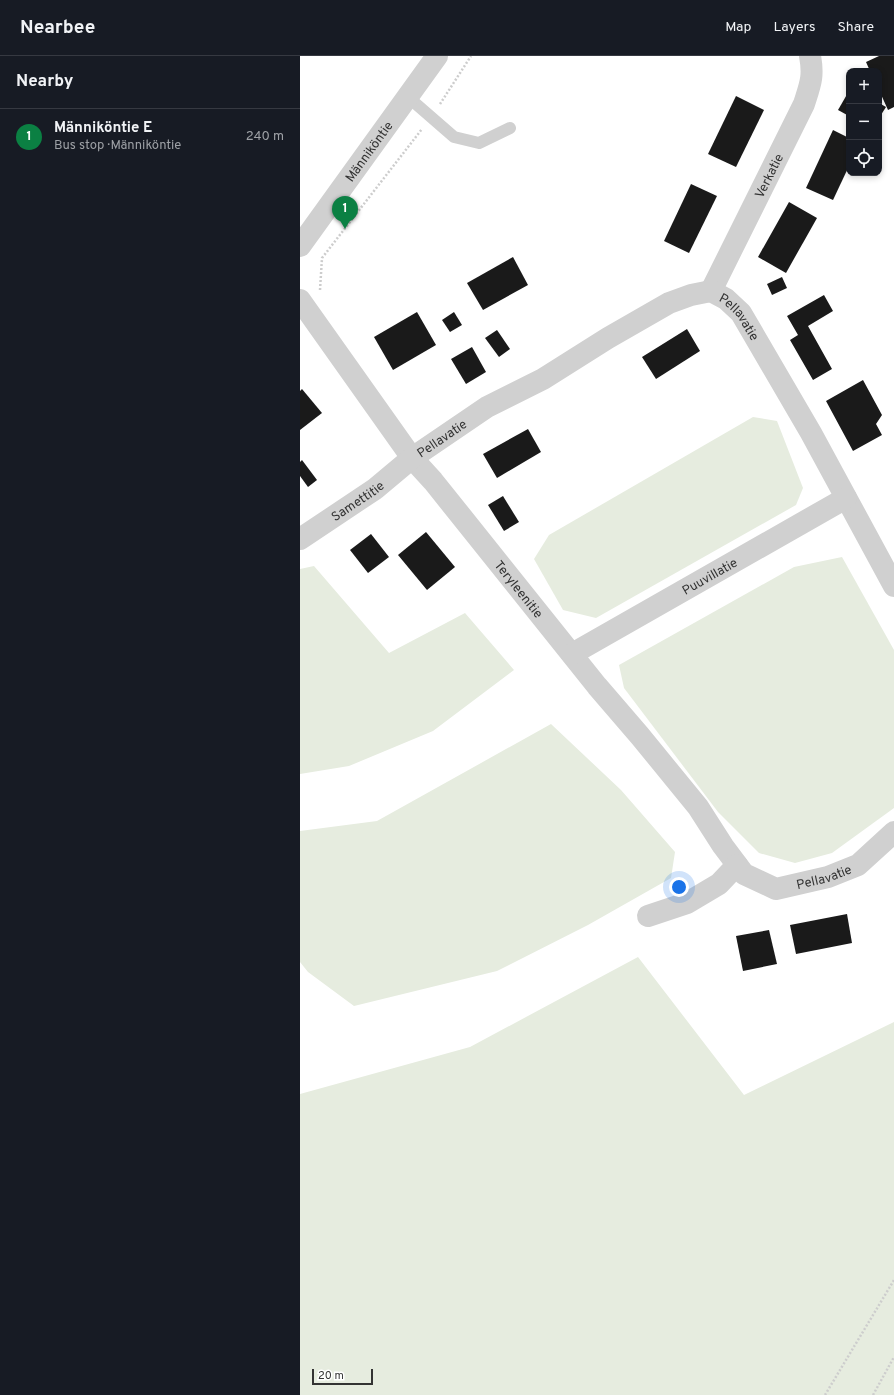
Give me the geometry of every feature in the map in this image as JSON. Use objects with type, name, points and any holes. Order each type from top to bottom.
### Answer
[{"type":"street","name":"Männiköntie","points":[[300,246],[437,56]]},
{"type":"street","name":"Verkatie","points":[[711,291],[804,104],[811,82],[812,69],[810,56]]},
{"type":"street","name":"Pellavatie","points":[[412,458],[487,407],[543,379],[608,338],[669,303],[691,295],[711,291],[726,299],[741,314],[811,432],[846,498],[862,524],[894,586]]},
{"type":"street","name":"Teryleenitie","points":[[304,304],[412,458],[433,481],[597,686],[698,807],[723,846],[741,870]]},
{"type":"street","name":"Samettitie","points":[[300,539],[375,489],[412,458]]},
{"type":"street","name":"Puuvillatie","points":[[572,654],[846,498]]},
{"type":"street","name":"Pellavatie","points":[[741,870],[776,889],[828,877],[858,865],[894,832]]},
{"type":"street","points":[[648,916],[687,903],[741,870]]},
{"type":"lane","points":[[408,97],[454,137],[479,144],[510,128]]},
{"type":"path","points":[[304,304],[319,300],[322,258],[431,116],[471,56]]},
{"type":"path","points":[[825,1395],[894,1280]]},
{"type":"path","points":[[873,1395],[894,1357]]},
{"type":"shaded area","points":[[753,417],[777,421],[803,488],[796,505],[596,618],[563,610],[534,559],[549,535]]},
{"type":"shaded area","points":[[842,557],[894,650],[894,808],[832,853],[795,863],[759,853],[718,812],[624,688],[619,665],[794,567]]},
{"type":"shaded area","points":[[314,566],[389,653],[465,613],[514,670],[433,731],[349,766],[300,774],[300,569]]},
{"type":"shaded area","points":[[551,724],[621,790],[675,852],[671,878],[588,925],[497,971],[354,1006],[308,972],[300,962],[300,831],[377,821]]},
{"type":"shaded area","points":[[638,957],[744,1095],[894,1022],[894,1395],[300,1395],[300,1094],[470,1047]]},
{"type":"building","points":[[879,56],[894,56],[894,107],[888,110],[882,97],[882,68],[869,68],[866,62]]},
{"type":"building","points":[[736,96],[764,110],[736,167],[708,154]]},
{"type":"building","points":[[846,96],[846,114],[838,110]]},
{"type":"building","points":[[882,105],[886,107],[882,113]]},
{"type":"building","points":[[833,130],[846,136],[846,172],[833,200],[806,188]]},
{"type":"building","points":[[691,184],[717,196],[689,253],[664,241]]},
{"type":"building","points":[[789,202],[817,218],[786,273],[758,257]]},
{"type":"building","points":[[513,257],[528,285],[483,310],[467,283]]},
{"type":"building","points":[[782,277],[787,288],[772,295],[767,284]]},
{"type":"building","points":[[824,295],[833,311],[808,326],[832,369],[813,380],[790,340],[798,335],[787,316]]},
{"type":"building","points":[[417,312],[436,345],[393,370],[374,337]]},
{"type":"building","points":[[454,312],[462,325],[450,332],[442,320]]},
{"type":"building","points":[[687,329],[700,351],[656,379],[642,357]]},
{"type":"building","points":[[497,330],[510,349],[499,357],[485,338]]},
{"type":"building","points":[[472,347],[486,372],[466,384],[451,359]]},
{"type":"building","points":[[863,380],[882,415],[876,424],[882,435],[853,451],[826,401]]},
{"type":"building","points":[[302,389],[322,413],[300,430],[300,391]]},
{"type":"building","points":[[528,429],[541,452],[497,478],[483,454]]},
{"type":"building","points":[[302,460],[317,480],[308,487],[300,476],[300,462]]},
{"type":"building","points":[[503,496],[519,522],[504,531],[488,505]]},
{"type":"building","points":[[426,532],[455,567],[427,590],[398,555]]},
{"type":"building","points":[[371,534],[389,557],[368,573],[350,550]]},
{"type":"building","points":[[847,914],[852,943],[796,954],[790,925]]},
{"type":"building","points":[[769,930],[777,964],[743,971],[736,936]]},
{"type":"place","name":"Männiköntie E","points":[[345,229]]}]
